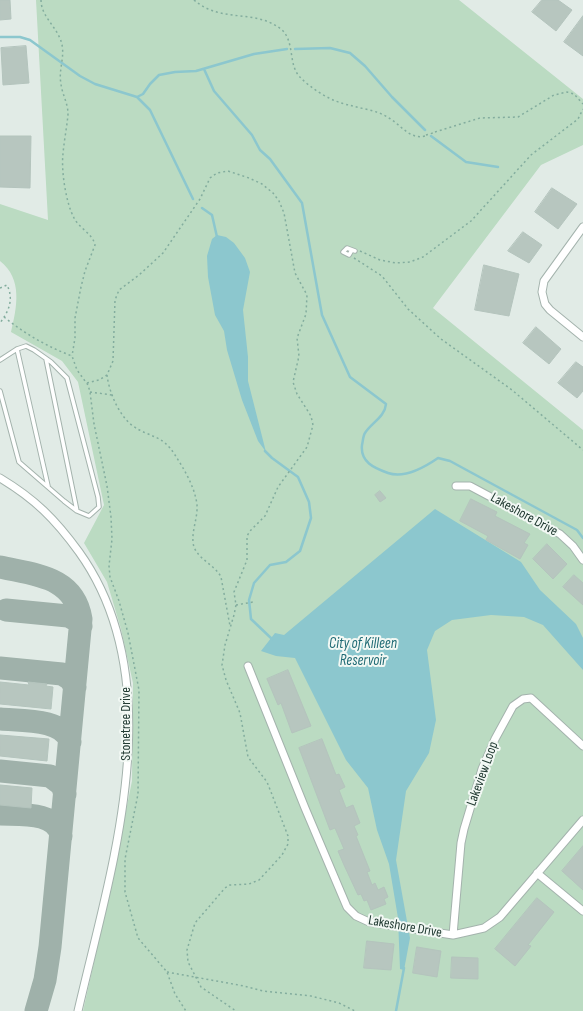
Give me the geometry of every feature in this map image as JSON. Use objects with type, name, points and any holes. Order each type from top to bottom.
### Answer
[{"type":"street","points":[[583,227],[544,281],[542,292],[545,304],[550,310],[583,337]]},
{"type":"street","name":"Stonetree Drive","points":[[0,478],[19,489],[55,520],[82,557],[97,580],[110,606],[124,659],[129,729],[122,812],[116,846],[78,1011]]},
{"type":"street","name":"Lakeshore Drive","points":[[456,486],[470,486],[560,534],[573,546],[583,560]]},
{"type":"street","name":"Lakeshore Drive","points":[[248,666],[304,806],[347,907],[356,916],[368,922],[453,935],[484,928],[500,917],[583,820]]},
{"type":"street","name":"Lakeview Loop","points":[[453,935],[458,866],[464,829],[488,753],[513,706],[523,699],[531,698],[583,746]]},
{"type":"street","points":[[537,874],[583,911]]},
{"type":"lane","points":[[0,360],[17,349],[26,346],[46,358],[67,378],[98,497],[99,507],[89,516],[77,510],[48,488],[19,462],[0,391]]},
{"type":"lane","points":[[17,349],[48,488]]},
{"type":"lane","points":[[46,358],[77,510]]},
{"type":"path","points":[[41,0],[43,11],[61,41],[64,56],[61,71],[61,84],[68,107],[63,160],[68,201],[74,219],[92,239],[95,245],[84,271],[75,318],[75,338],[72,356],[77,370],[87,383],[100,380],[107,375]]},
{"type":"path","points":[[194,0],[202,7],[214,12],[264,20],[282,30],[290,44],[294,68],[299,76],[326,96],[343,104],[382,114],[412,136],[419,138],[480,118],[518,117],[562,92],[574,94],[583,104]]},
{"type":"path","points":[[583,109],[578,119],[531,155],[471,221],[423,257],[410,262],[396,263],[380,260],[360,251],[354,250],[352,254],[354,258],[382,276],[399,298],[440,339],[512,390],[583,450]]},
{"type":"path","points":[[230,626],[221,577],[218,572],[198,554],[194,548],[193,538],[197,505],[188,479],[174,454],[165,443],[133,426],[125,419],[108,385],[107,375],[113,361],[115,300],[119,290],[139,275],[163,253],[200,199],[210,178],[217,173],[228,171],[262,184],[279,201],[284,213],[295,273],[307,295],[306,314],[298,338],[299,356],[293,382],[297,394],[311,416],[313,425],[309,442],[294,466],[283,479],[273,496],[265,516],[247,536],[247,560],[234,592],[236,605],[222,665],[240,713],[248,757],[267,782],[288,836],[288,844],[282,854],[259,880],[249,884],[225,888],[195,923],[186,950],[188,962],[201,987],[236,1011]]},
{"type":"path","points":[[0,288],[8,285],[11,292],[11,303],[0,323]]},
{"type":"path","points":[[4,317],[32,337],[72,356]]},
{"type":"path","points":[[90,392],[106,393],[113,396]]},
{"type":"path","points":[[236,605],[253,602]]},
{"type":"path","points":[[167,972],[263,991],[316,997],[339,1003],[355,1011]]},
{"type":"green space","points":[[36,0],[459,0],[583,99],[583,145],[541,165],[433,308],[583,430],[583,1011],[83,1011],[106,909],[132,781],[133,683],[121,629],[107,582],[84,543],[104,505],[78,382],[62,361],[11,332],[16,303],[15,285],[7,268],[0,261],[0,204],[48,220]]},
{"type":"water","points":[[217,235],[226,237],[234,243],[245,258],[250,272],[243,310],[248,357],[248,381],[266,452],[258,441],[242,400],[227,350],[224,331],[215,315],[208,277],[207,256],[212,239]]},
{"type":"water","name":"City of Killeen Reservoir","points":[[435,509],[521,562],[540,590],[576,624],[583,638],[583,670],[543,625],[524,617],[491,615],[452,620],[435,631],[427,650],[436,720],[429,753],[406,791],[396,860],[410,938],[404,970],[400,969],[398,918],[389,864],[377,830],[368,788],[346,760],[295,658],[276,656],[261,651],[275,633],[284,635]]},
{"type":"building","points":[[0,0],[10,0],[11,19],[0,20]]},
{"type":"building","points":[[542,0],[558,0],[572,10],[556,31],[532,12]]},
{"type":"building","points":[[583,16],[583,56],[564,42]]},
{"type":"building","points":[[26,46],[29,83],[3,85],[1,48]]},
{"type":"building","points":[[0,136],[31,136],[30,188],[0,187]]},
{"type":"building","points":[[552,188],[577,204],[558,229],[535,212]]},
{"type":"building","points":[[523,232],[542,245],[529,263],[508,251]]},
{"type":"building","points":[[484,265],[519,274],[509,316],[475,310]]},
{"type":"building","points":[[536,327],[561,349],[549,364],[523,343]]},
{"type":"building","points":[[576,362],[583,367],[583,391],[577,398],[558,383]]},
{"type":"building","points":[[380,491],[386,498],[380,502],[375,495]]},
{"type":"building","points":[[471,499],[497,512],[495,516],[530,534],[524,543],[528,545],[520,559],[486,540],[488,536],[460,521]]},
{"type":"building","points":[[547,544],[567,564],[553,579],[533,559]]},
{"type":"building","points":[[574,575],[583,583],[583,605],[563,587]]},
{"type":"building","points":[[288,670],[311,726],[292,733],[281,703],[278,705],[267,679]]},
{"type":"building","points":[[0,682],[29,685],[28,682],[47,684],[46,686],[53,687],[51,709],[0,704]]},
{"type":"building","points":[[0,735],[49,739],[47,761],[0,756]]},
{"type":"building","points":[[322,739],[336,775],[339,774],[345,787],[339,790],[346,808],[353,805],[360,823],[354,826],[358,835],[356,836],[370,871],[367,872],[372,885],[375,883],[378,890],[384,887],[388,897],[384,899],[386,904],[371,910],[367,900],[364,901],[361,894],[358,895],[344,865],[338,851],[344,849],[335,828],[330,830],[299,748]]},
{"type":"building","points":[[0,785],[32,788],[31,808],[0,805]]},
{"type":"building","points":[[583,846],[583,890],[562,871]]},
{"type":"building","points":[[537,898],[554,912],[528,945],[531,946],[515,966],[495,949]]},
{"type":"building","points":[[367,941],[394,944],[391,970],[364,968]]},
{"type":"building","points":[[417,947],[441,951],[437,977],[413,973]]},
{"type":"building","points":[[452,957],[478,958],[478,979],[451,978]]},
{"type":"waterway","points":[[0,37],[20,37],[30,40],[80,76],[95,84],[137,97],[150,110],[193,199]]},
{"type":"waterway","points":[[295,49],[330,48],[350,53],[365,66],[392,97],[425,130]]},
{"type":"waterway","points":[[137,97],[143,94],[159,75],[175,72],[196,71],[254,54],[287,49]]},
{"type":"waterway","points":[[204,69],[214,91],[252,135],[260,150],[270,159],[302,203],[322,315],[350,377],[386,404],[383,413],[368,429],[364,436],[362,451],[363,456],[369,464],[388,473],[401,474],[414,471],[438,458],[450,461],[577,530],[583,538]]},
{"type":"waterway","points":[[431,136],[466,162],[498,167]]},
{"type":"waterway","points":[[202,208],[212,215],[217,237]]},
{"type":"waterway","points":[[265,451],[298,477],[309,502],[311,518],[300,551],[286,562],[270,565],[254,583],[249,600],[251,619],[272,639]]},
{"type":"waterway","points":[[396,1011],[404,968]]},
{"type":"taxiway","points":[[0,567],[26,572],[51,580],[62,586],[70,594],[77,605],[81,619],[50,947],[45,980],[36,1011]]},
{"type":"taxiway","points":[[6,610],[68,616],[78,621],[81,626]]},
{"type":"taxiway","points":[[0,668],[62,674],[70,679],[75,687]]},
{"type":"taxiway","points":[[0,719],[40,722],[50,725],[66,734],[70,742]]},
{"type":"taxiway","points":[[0,771],[50,776],[62,785],[65,794]]},
{"type":"taxiway","points":[[0,814],[27,815],[45,818],[58,828],[61,836]]}]
